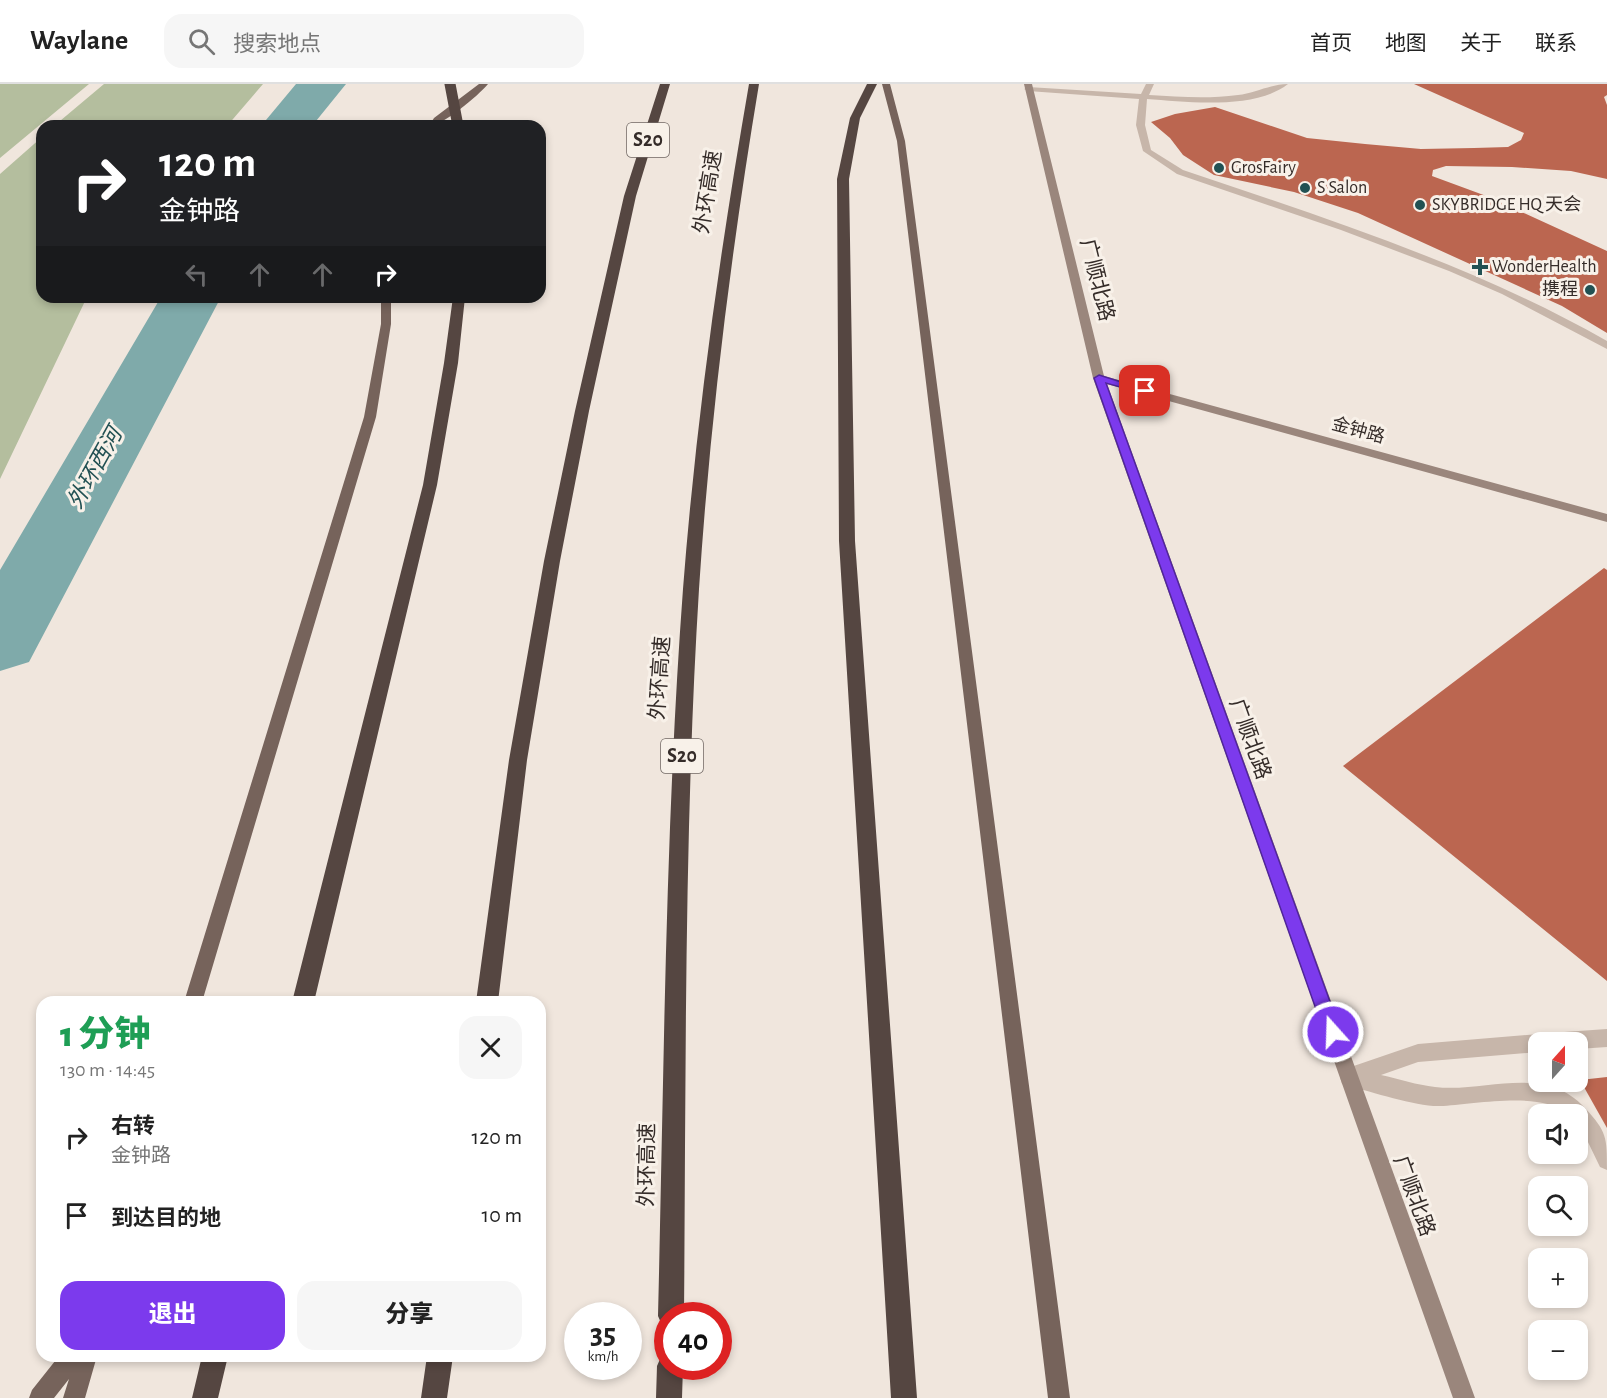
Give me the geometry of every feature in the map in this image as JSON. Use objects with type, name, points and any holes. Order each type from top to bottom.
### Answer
[{"type":"highway","points":[[450,84],[457,120]]},
{"type":"highway","name":"S20","points":[[487,996],[518,760],[552,561],[582,411],[630,196],[665,84]]},
{"type":"highway","name":"外环高速","points":[[671,1302],[682,756],[705,424],[733,199],[754,84]]},
{"type":"highway","points":[[872,84],[855,115],[843,179],[848,541],[904,1398]]},
{"type":"highway","points":[[304,996],[430,484],[451,363],[458,303]]},
{"type":"highway","points":[[205,1398],[214,1362]]},
{"type":"highway","points":[[434,1398],[439,1362]]},
{"type":"highway","points":[[669,1398],[670,1380]]},
{"type":"main road","points":[[437,120],[474,94],[484,84]]},
{"type":"main road","points":[[886,84],[901,141],[1059,1398]]},
{"type":"main road","points":[[195,996],[370,417],[386,324],[386,303]]},
{"type":"main road","points":[[40,1398],[68,1362]]},
{"type":"main road","points":[[74,1398],[84,1362]]},
{"type":"street","points":[[1150,84],[1143,96],[1139,127],[1147,151],[1180,171],[1427,258],[1505,290],[1607,346]]},
{"type":"street","points":[[1028,87],[1187,99],[1235,97],[1272,90],[1284,84]]},
{"type":"street","name":"广顺北路","points":[[1028,87],[1099,378],[1464,1398]]},
{"type":"street","name":"金钟路","points":[[1099,378],[1607,518]]},
{"type":"street","points":[[1588,1039],[1607,1038]]},
{"type":"street","points":[[1349,1077],[1419,1053],[1528,1044]]},
{"type":"street","points":[[1349,1077],[1436,1097],[1533,1091],[1567,1102],[1593,1131],[1607,1160]]},
{"type":"green space","points":[[0,84],[89,84],[46,120],[36,120],[36,128],[0,158]]},
{"type":"green space","points":[[104,84],[263,84],[232,120],[61,120]]},
{"type":"green space","points":[[36,142],[36,303],[84,303],[0,479],[0,174]]},
{"type":"building","name":"SKYBRIDGE HQ 天会","points":[[1414,84],[1607,84],[1607,95],[1604,97],[1607,105],[1607,179],[1571,171],[1512,167],[1446,166],[1433,170],[1432,176],[1489,197],[1607,251],[1607,333],[1562,306],[1358,213],[1294,192],[1214,175],[1183,155],[1170,138],[1151,122],[1175,114],[1215,107],[1307,138],[1421,149],[1508,147],[1521,140],[1524,133]]},
{"type":"building","points":[[1604,568],[1607,570],[1607,981],[1343,766]]},
{"type":"building","points":[[1607,1077],[1607,1128],[1587,1092],[1588,1079]]},
{"type":"waterway","name":"外环西河","points":[[291,120],[322,84]]},
{"type":"waterway","name":"外环西河","points":[[0,640],[188,303]]},
{"type":"place","name":"GrosFairy","points":[[1219,168]]},
{"type":"place","name":"S Salon","points":[[1305,188]]},
{"type":"place","name":"SKYBRIDGE HQ 天会","points":[[1420,205]]},
{"type":"place","name":"WonderHealth","points":[[1480,267]]},
{"type":"place","name":"携程","points":[[1590,290]]},
{"type":"route","points":[[1145,391],[1099,378],[1333,1032]]}]
